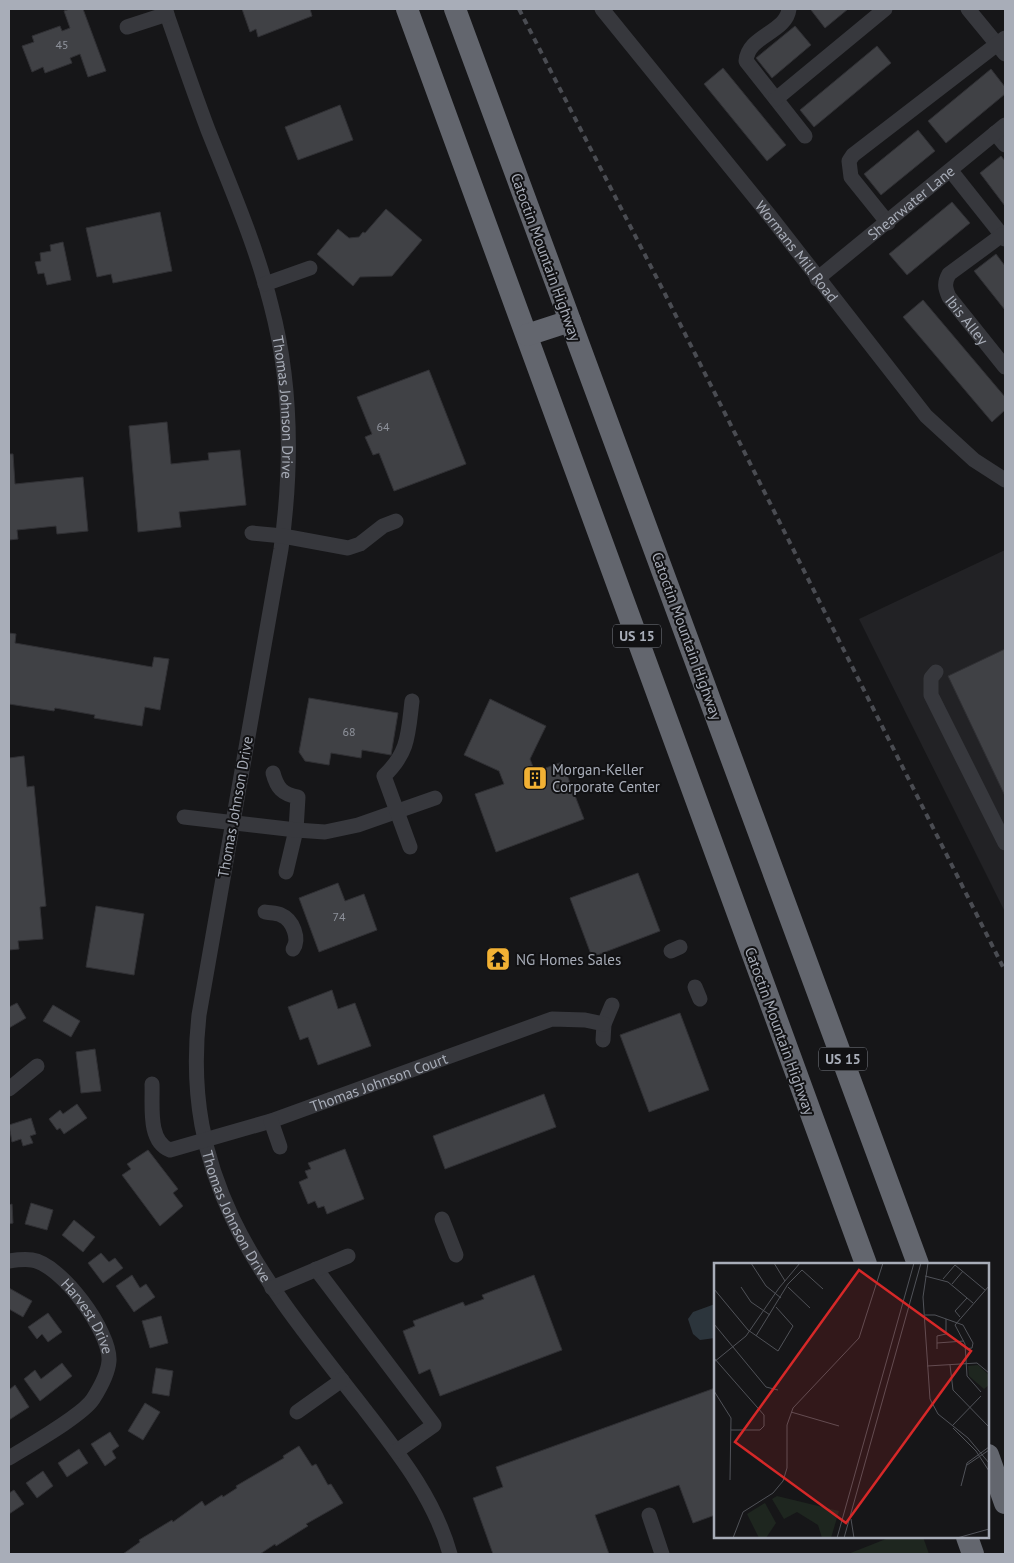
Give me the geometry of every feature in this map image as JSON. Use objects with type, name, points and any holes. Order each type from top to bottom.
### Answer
[{"type":"highway","name":"Catoctin Mountain Highway","points":[[407,9],[866,1263]]},
{"type":"highway","name":"Catoctin Mountain Highway","points":[[454,9],[918,1263]]},
{"type":"highway","points":[[527,335],[570,321]]},
{"type":"highway","points":[[989,1457],[1005,1481]]},
{"type":"highway","points":[[989,1458],[1005,1504]]},
{"type":"highway","points":[[966,1538],[973,1554]]},
{"type":"street","name":"Wormans Mill Road","points":[[602,9],[758,201],[817,279],[926,416],[974,460],[1005,480]]},
{"type":"street","points":[[789,9],[784,21],[755,43],[746,55],[746,61],[805,136]]},
{"type":"street","points":[[776,99],[885,9]]},
{"type":"street","points":[[128,27],[166,11]]},
{"type":"street","name":"Thomas Johnson Drive","points":[[166,11],[265,284],[277,330],[287,406],[289,480],[283,536],[204,979],[196,1043],[196,1085],[206,1140],[215,1181],[238,1232],[272,1288],[397,1451],[426,1494],[437,1516],[450,1554]]},
{"type":"street","points":[[888,223],[851,177],[849,160],[853,155],[1003,46],[973,11]]},
{"type":"street","name":"Shearwater Lane","points":[[817,279],[888,223],[1000,129]]},
{"type":"street","points":[[1000,129],[1005,145]]},
{"type":"street","points":[[951,171],[1004,237]]},
{"type":"street","name":"Ibis Alley","points":[[1004,237],[950,274],[945,280],[945,288],[949,298],[1005,367]]},
{"type":"street","points":[[265,284],[310,268]]},
{"type":"street","points":[[252,533],[283,536],[348,548],[360,544],[375,531],[396,521]]},
{"type":"street","points":[[936,672],[931,678],[931,695],[1005,843]]},
{"type":"street","points":[[410,847],[384,776],[398,763],[406,746],[412,702]]},
{"type":"street","points":[[273,773],[280,790],[287,795],[298,796],[296,830],[286,872]]},
{"type":"street","points":[[184,817],[325,832],[358,824],[435,798]]},
{"type":"street","points":[[265,912],[280,914],[286,918],[296,936],[296,944],[293,949]]},
{"type":"street","points":[[603,1040],[604,1024],[612,1005]]},
{"type":"street","name":"Thomas Johnson Court","points":[[152,1084],[154,1132],[161,1145],[170,1150],[271,1121],[552,1019],[585,1020],[604,1024]]},
{"type":"street","points":[[9,1089],[37,1066]]},
{"type":"street","points":[[271,1121],[280,1147]]},
{"type":"street","points":[[442,1219],[456,1255]]},
{"type":"street","points":[[272,1288],[348,1256]]},
{"type":"street","name":"Harvest Drive","points":[[9,1261],[33,1260],[58,1274],[73,1288],[104,1338],[109,1360],[102,1383],[91,1402],[65,1422],[9,1458]]},
{"type":"street","points":[[316,1269],[434,1424],[397,1451]]},
{"type":"street","points":[[297,1412],[342,1380]]},
{"type":"street","points":[[649,1515],[662,1554]]},
{"type":"shaded area","points":[[1005,550],[1005,912],[859,619]]},
{"type":"shaded area","points":[[714,1304],[714,1338],[700,1340],[693,1334],[688,1319],[693,1312]]},
{"type":"shaded area","points":[[888,1538],[923,1538],[929,1554],[848,1554]]},
{"type":"building","points":[[83,9],[106,71],[88,77],[80,54],[70,58],[72,63],[45,73],[43,67],[32,72],[22,46],[34,42],[32,36],[60,26],[62,31],[70,28],[64,11]]},
{"type":"building","points":[[242,9],[310,9],[312,16],[258,37],[256,29],[250,32]]},
{"type":"building","points":[[848,9],[825,28],[811,10]]},
{"type":"building","points":[[795,26],[811,45],[772,78],[756,58]]},
{"type":"building","points":[[877,46],[891,63],[814,127],[800,110]]},
{"type":"building","points":[[723,68],[786,145],[767,161],[704,84]]},
{"type":"building","points":[[991,69],[1005,87],[1005,94],[946,143],[928,121]]},
{"type":"building","points":[[340,105],[353,140],[298,160],[285,127]]},
{"type":"building","points":[[918,130],[935,151],[881,195],[864,174]]},
{"type":"building","points":[[1001,156],[1005,161],[1005,206],[980,173]]},
{"type":"building","points":[[952,202],[970,223],[907,275],[889,254]]},
{"type":"building","points":[[386,209],[422,240],[392,276],[360,277],[353,286],[317,254],[338,229],[349,238],[359,237],[363,232],[365,233]]},
{"type":"building","points":[[160,212],[172,271],[113,283],[111,274],[97,277],[86,228]]},
{"type":"building","points":[[63,242],[71,280],[47,285],[44,273],[38,274],[35,262],[41,261],[40,253],[51,251],[50,245]]},
{"type":"building","points":[[996,254],[1005,266],[1005,310],[974,271]]},
{"type":"building","points":[[923,300],[1005,397],[1005,410],[992,422],[903,317]]},
{"type":"building","points":[[429,370],[466,464],[394,491],[379,453],[373,455],[365,437],[372,434],[357,397]]},
{"type":"building","points":[[167,422],[171,464],[209,460],[208,453],[240,450],[246,505],[179,512],[181,527],[138,532],[129,426]]},
{"type":"building","points":[[9,454],[13,454],[15,484],[83,477],[88,531],[57,534],[56,526],[17,530],[18,539],[9,540]]},
{"type":"building","points":[[9,633],[16,634],[15,643],[152,667],[154,657],[169,659],[160,710],[145,707],[142,726],[94,718],[95,715],[55,708],[54,711],[9,704]]},
{"type":"building","points":[[1005,649],[1005,796],[948,676]]},
{"type":"building","points":[[309,698],[398,713],[391,755],[362,750],[361,758],[331,753],[329,765],[305,761],[299,752]]},
{"type":"building","name":"Morgan-Keller Corporate Center","points":[[490,699],[546,726],[530,759],[535,772],[562,762],[584,819],[496,852],[475,794],[504,784],[499,771],[464,755]]},
{"type":"building","points":[[24,756],[27,787],[34,786],[46,906],[40,907],[43,939],[18,941],[19,949],[9,950],[9,758]]},
{"type":"building","points":[[638,873],[660,931],[592,957],[570,898]]},
{"type":"building","points":[[338,883],[345,901],[364,894],[377,930],[319,952],[299,898]]},
{"type":"building","points":[[96,906],[144,914],[134,975],[86,967]]},
{"type":"building","points":[[332,990],[338,1009],[355,1003],[371,1046],[318,1065],[308,1037],[300,1040],[288,1007]]},
{"type":"building","points":[[17,1003],[26,1018],[9,1028],[9,1007]]},
{"type":"building","points":[[53,1005],[80,1021],[71,1037],[43,1021]]},
{"type":"building","points":[[680,1013],[709,1090],[649,1112],[620,1035]]},
{"type":"building","points":[[95,1049],[101,1091],[81,1093],[76,1052]]},
{"type":"building","points":[[544,1094],[556,1127],[445,1169],[433,1136]]},
{"type":"building","points":[[77,1104],[87,1118],[64,1134],[60,1128],[57,1130],[49,1119],[60,1110],[63,1114]]},
{"type":"building","points":[[31,1118],[36,1134],[30,1136],[33,1143],[23,1146],[21,1139],[12,1142],[9,1125]]},
{"type":"building","points":[[345,1149],[364,1199],[327,1214],[324,1206],[318,1208],[315,1201],[308,1204],[299,1182],[308,1178],[305,1171],[311,1169],[308,1163]]},
{"type":"building","points":[[148,1150],[178,1189],[173,1193],[183,1206],[160,1226],[122,1175],[131,1169],[127,1164]]},
{"type":"building","points":[[31,1203],[53,1210],[47,1230],[25,1224]]},
{"type":"building","points":[[12,1204],[13,1223],[9,1224],[9,1205]]},
{"type":"building","points":[[74,1220],[95,1237],[83,1252],[62,1235]]},
{"type":"building","points":[[101,1253],[109,1262],[115,1258],[123,1268],[103,1283],[88,1263]]},
{"type":"building","points":[[132,1275],[140,1288],[146,1284],[155,1297],[134,1312],[116,1286]]},
{"type":"building","points":[[534,1275],[562,1350],[440,1396],[430,1369],[419,1374],[403,1331],[415,1326],[413,1321],[463,1302],[465,1306],[484,1299],[482,1295]]},
{"type":"building","points":[[9,1288],[32,1301],[23,1317],[9,1309]]},
{"type":"building","points":[[48,1313],[62,1332],[48,1342],[42,1334],[37,1339],[28,1327]]},
{"type":"building","points":[[161,1316],[168,1343],[150,1348],[142,1321]]},
{"type":"building","points":[[62,1363],[72,1376],[40,1401],[24,1379],[35,1370],[41,1379]]},
{"type":"building","points":[[156,1368],[173,1371],[169,1396],[152,1393]]},
{"type":"building","points":[[15,1385],[29,1407],[9,1420],[9,1390]]},
{"type":"building","points":[[714,1388],[714,1515],[693,1523],[679,1485],[595,1515],[609,1554],[493,1554],[473,1498],[503,1487],[496,1467]]},
{"type":"building","points":[[145,1403],[160,1412],[143,1440],[128,1431]]},
{"type":"building","points":[[110,1432],[119,1446],[112,1451],[116,1458],[105,1466],[91,1444]]},
{"type":"building","points":[[299,1446],[312,1466],[316,1464],[328,1485],[331,1484],[343,1503],[306,1524],[308,1526],[276,1546],[275,1544],[260,1554],[123,1554],[140,1542],[139,1540],[172,1520],[173,1522],[202,1501],[205,1506],[222,1495],[223,1497],[237,1488],[236,1486],[284,1458],[283,1456]]},
{"type":"building","points":[[79,1449],[88,1463],[67,1477],[58,1463]]},
{"type":"building","points":[[43,1471],[53,1486],[37,1498],[26,1483]]},
{"type":"building","points":[[14,1490],[24,1504],[9,1514],[9,1493]]},
{"type":"railway","points":[[519,9],[665,294],[1005,971]]},
{"type":"place","name":"Morgan-Keller Corporate Center","points":[[535,778]]},
{"type":"place","name":"NG Homes Sales","points":[[498,959]]}]
